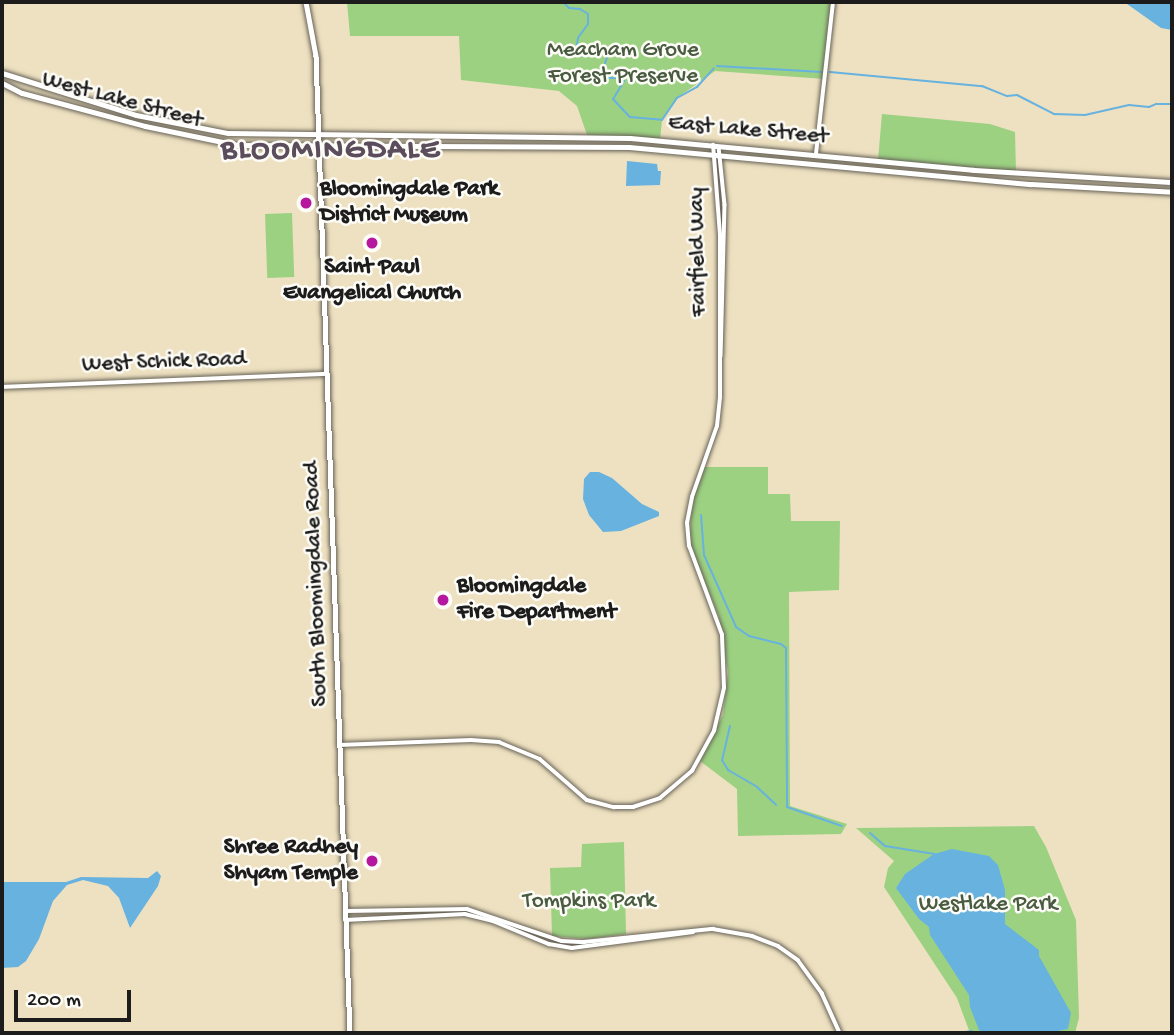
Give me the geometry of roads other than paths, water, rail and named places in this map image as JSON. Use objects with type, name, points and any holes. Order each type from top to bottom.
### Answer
[{"type":"main road","name":"South Bloomingdale Road","points":[[306,2],[315,43],[319,134],[350,1033]]},
{"type":"main road","name":"West Lake Street","points":[[2,73],[136,115],[195,128],[238,134],[319,134]]},
{"type":"main road","name":"West Lake Street","points":[[2,83],[22,93],[195,139],[250,146],[319,146]]},
{"type":"main road","name":"East Lake Street","points":[[319,134],[630,138],[1030,175],[1172,182]]},
{"type":"main road","points":[[451,144],[464,135]]},
{"type":"main road","name":"East Lake Street","points":[[319,146],[451,144],[629,147],[1031,184],[1172,192]]},
{"type":"street","points":[[816,154],[833,2]]},
{"type":"street","name":"Fairfield Way","points":[[339,745],[471,740],[499,742],[540,760],[587,800],[614,807],[647,804],[671,792],[684,781],[709,740],[724,688],[722,635],[689,546],[687,523],[694,488],[716,427],[723,350],[725,235],[716,146]]},
{"type":"street","name":"West Schick Road","points":[[2,387],[327,374]]},
{"type":"street","points":[[345,911],[467,909],[487,914],[549,939],[573,942],[713,929],[752,936],[798,960],[822,993],[840,1033]]},
{"type":"street","points":[[345,920],[465,914],[493,921],[549,944],[572,948],[642,941],[694,931]]},
{"type":"water","points":[[1108,2],[1172,2],[1172,30],[1161,28],[1127,4]]},
{"type":"water","points":[[627,161],[657,164],[658,171],[661,171],[660,185],[626,186]]},
{"type":"water","points":[[590,472],[599,472],[612,478],[642,504],[659,512],[659,516],[621,531],[603,532],[589,515],[583,499],[584,479]]},
{"type":"water","points":[[952,849],[989,856],[998,865],[1005,890],[1005,924],[1039,950],[1039,956],[1071,1013],[1068,1029],[1047,1033],[982,1033],[979,1030],[970,1007],[969,995],[930,935],[929,927],[919,919],[896,888],[905,874],[934,854]]},
{"type":"water","points":[[157,871],[161,876],[158,886],[130,928],[119,898],[108,886],[83,880],[67,885],[53,901],[39,939],[26,961],[18,967],[2,968],[2,882],[66,882],[81,877],[148,878]]},
{"type":"waterway","points":[[563,2],[569,8],[580,9],[588,14],[588,24],[578,38],[576,51],[583,56],[595,45],[609,51],[602,73],[607,78],[621,78],[624,81],[613,99],[630,117],[662,120],[677,98],[697,87],[714,68]]},
{"type":"waterway","points":[[717,66],[822,72]]},
{"type":"waterway","points":[[830,72],[982,86],[1007,96],[1017,95],[1054,114],[1085,115],[1129,105],[1149,107],[1172,104]]},
{"type":"waterway","points":[[701,515],[704,555],[736,627],[749,636],[781,644],[786,648],[787,807],[842,826]]},
{"type":"waterway","points":[[730,726],[722,760],[728,770],[757,787],[776,805]]},
{"type":"waterway","points":[[870,833],[885,846],[934,854]]},
{"type":"waterway","points":[[958,1033],[972,1031]]},
{"type":"place","name":"Bloomingdale Park District Museum","points":[[306,203]]},
{"type":"place","name":"Saint Paul Evangelical Church","points":[[372,243]]},
{"type":"place","name":"Bloomingdale Fire Department","points":[[443,600]]},
{"type":"place","name":"Shree Radhey Shyam Temple","points":[[372,861]]},
{"type":"district","name":"BLOOMINGDALE","points":[[331,152]]},
{"type":"park label","name":"Meacham Grove Forest Preserve","points":[[623,64]]},
{"type":"park label","name":"Tompkins Park","points":[[589,902]]},
{"type":"park label","name":"Westlake Park","points":[[988,905]]}]
